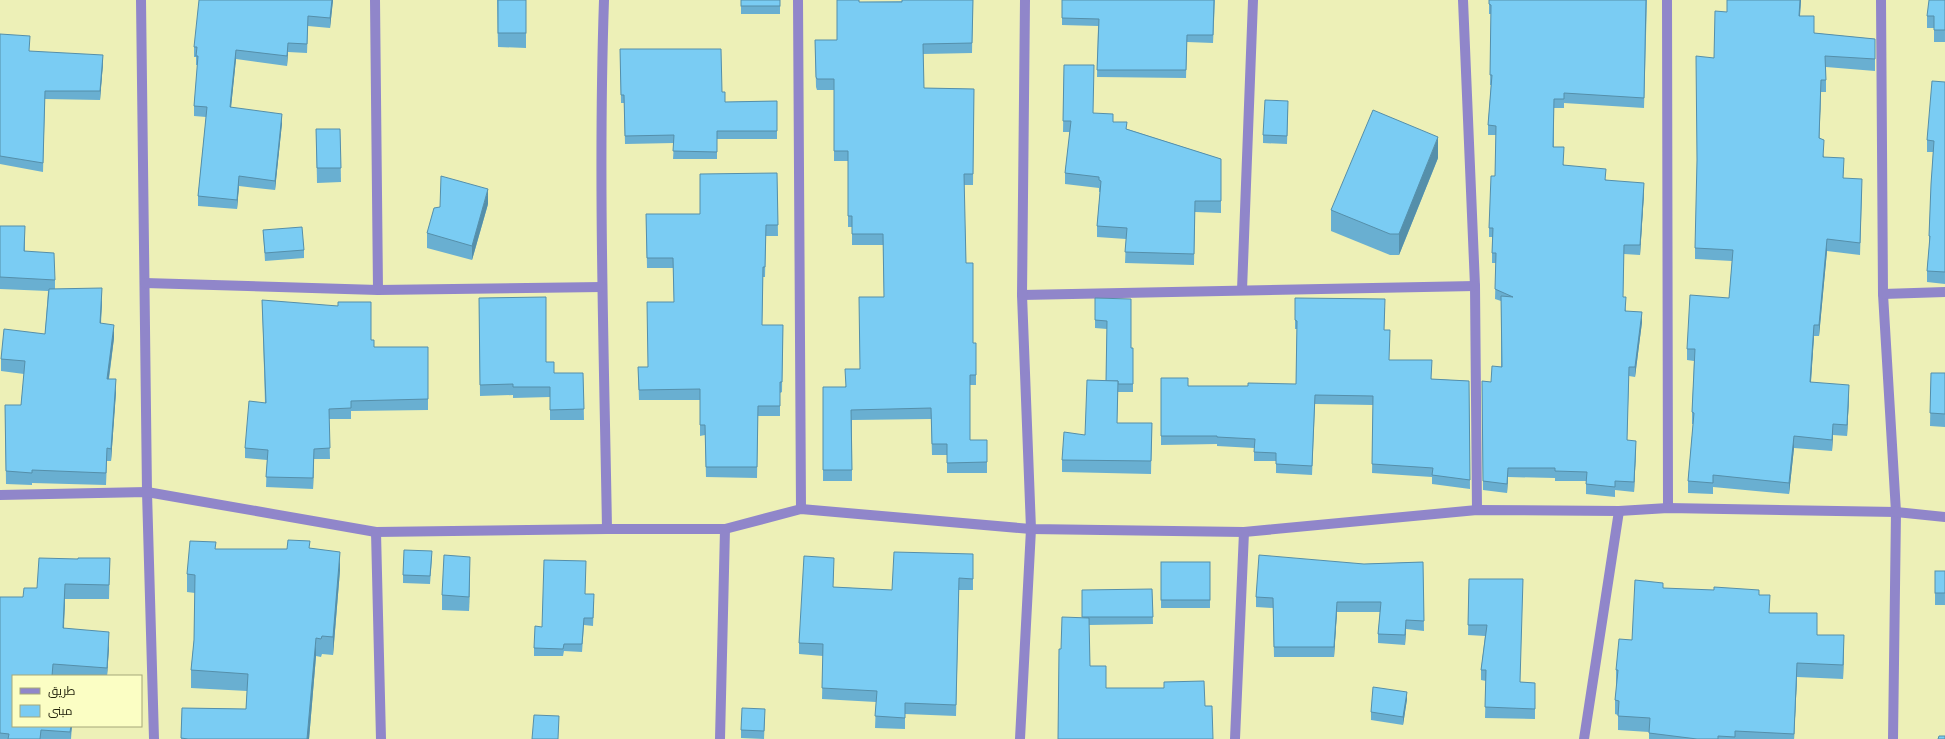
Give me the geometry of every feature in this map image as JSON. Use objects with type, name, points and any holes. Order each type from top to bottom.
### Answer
[{"type":"street","points":[[141,0],[147,492],[154,739]]},
{"type":"street","points":[[375,0],[378,290]]},
{"type":"street","points":[[604,0],[601,75],[602,287],[607,528]]},
{"type":"street","points":[[798,0],[801,509]]},
{"type":"street","points":[[1020,739],[1031,529],[1022,295],[1025,0]]},
{"type":"street","points":[[1242,290],[1253,0]]},
{"type":"street","points":[[1463,0],[1475,286],[1477,510]]},
{"type":"street","points":[[1667,0],[1668,508]]},
{"type":"street","points":[[1881,0],[1883,294],[1896,512],[1893,739]]},
{"type":"street","points":[[145,283],[378,290],[602,287]]},
{"type":"street","points":[[1022,295],[1475,286]]},
{"type":"street","points":[[1883,294],[1945,292]]},
{"type":"street","points":[[0,495],[147,492],[376,532],[607,528],[725,529],[801,509],[1031,529],[1244,532],[1477,510],[1619,511],[1668,508],[1896,512],[1945,516]]},
{"type":"street","points":[[1584,739],[1619,511]]},
{"type":"street","points":[[720,739],[725,529]]},
{"type":"street","points":[[376,532],[381,739]]},
{"type":"street","points":[[1235,739],[1244,532]]},
{"type":"building","points":[[199,0],[332,0],[330,18],[308,16],[307,44],[288,43],[287,56],[236,50],[230,107],[282,114],[275,181],[239,176],[237,200],[198,196],[207,107],[194,106],[198,56],[196,56],[197,47],[194,47]]},
{"type":"building","points":[[498,0],[526,0],[526,33],[498,33]]},
{"type":"building","points":[[741,0],[780,0],[780,6],[741,6]]},
{"type":"building","points":[[837,0],[859,0],[859,2],[902,2],[902,0],[973,0],[972,43],[923,44],[924,88],[974,89],[973,174],[964,174],[966,263],[973,263],[973,343],[976,343],[976,375],[970,375],[970,440],[987,440],[987,462],[947,463],[947,444],[932,444],[931,408],[851,410],[852,470],[823,470],[823,387],[846,387],[845,369],[860,369],[859,297],[884,297],[883,234],[852,234],[852,216],[848,216],[848,151],[834,151],[834,79],[817,79],[816,77],[815,40],[837,40]]},
{"type":"building","points":[[1062,0],[1214,0],[1213,35],[1187,35],[1186,70],[1097,70],[1099,19],[1062,18]]},
{"type":"building","points":[[1489,0],[1646,0],[1644,98],[1564,93],[1564,99],[1554,99],[1553,147],[1564,147],[1563,165],[1606,169],[1605,180],[1644,183],[1640,245],[1624,245],[1623,297],[1626,297],[1625,311],[1642,312],[1635,367],[1629,367],[1627,440],[1636,441],[1634,482],[1615,481],[1615,487],[1586,484],[1587,472],[1555,471],[1555,468],[1508,468],[1507,484],[1483,481],[1482,381],[1491,382],[1492,366],[1502,367],[1501,296],[1513,297],[1495,289],[1496,253],[1492,253],[1493,228],[1489,228],[1491,176],[1495,176],[1496,126],[1488,125],[1492,75],[1490,75],[1491,5],[1489,4]]},
{"type":"building","points":[[1727,0],[1800,0],[1799,16],[1814,16],[1814,33],[1875,39],[1875,59],[1825,56],[1826,80],[1821,80],[1819,138],[1824,140],[1823,157],[1844,158],[1843,178],[1862,179],[1860,243],[1827,239],[1819,325],[1814,325],[1810,382],[1849,385],[1847,425],[1833,424],[1832,440],[1794,436],[1789,483],[1713,475],[1713,483],[1688,481],[1694,413],[1692,412],[1695,349],[1687,349],[1690,295],[1729,298],[1733,250],[1695,248],[1697,160],[1696,56],[1714,58],[1715,11],[1727,12]]},
{"type":"building","points":[[1929,0],[1945,0],[1945,30],[1934,30],[1934,16],[1927,16]]},
{"type":"building","points":[[0,34],[30,36],[29,51],[103,55],[100,91],[45,91],[43,163],[0,156]]},
{"type":"building","points":[[620,49],[721,49],[722,92],[725,92],[725,102],[777,101],[777,131],[717,131],[717,152],[673,151],[674,135],[625,136],[624,95],[621,95]]},
{"type":"building","points":[[1064,65],[1094,65],[1093,113],[1113,114],[1113,122],[1127,122],[1126,129],[1221,159],[1221,201],[1195,201],[1194,254],[1125,252],[1127,228],[1097,226],[1101,181],[1099,180],[1099,177],[1065,173],[1071,121],[1063,121]]},
{"type":"building","points":[[1932,81],[1945,82],[1945,272],[1927,271],[1934,141],[1927,140]]},
{"type":"building","points":[[1265,100],[1288,101],[1287,136],[1263,135]]},
{"type":"building","points":[[1373,110],[1438,137],[1399,234],[1390,234],[1331,210]]},
{"type":"building","points":[[316,129],[340,129],[341,168],[317,168]]},
{"type":"building","points":[[777,173],[778,225],[766,225],[765,267],[763,267],[762,325],[783,325],[780,406],[758,406],[757,467],[706,467],[705,425],[700,425],[700,389],[639,390],[638,367],[648,367],[647,302],[674,302],[673,258],[647,258],[646,214],[700,214],[700,174]]},
{"type":"building","points":[[441,176],[488,189],[472,246],[427,233],[434,208],[440,207]]},
{"type":"building","points":[[0,226],[25,226],[24,251],[54,253],[55,280],[0,277]]},
{"type":"building","points":[[302,227],[304,250],[265,253],[263,230]]},
{"type":"building","points":[[102,288],[100,323],[114,325],[107,379],[116,379],[111,449],[107,448],[106,473],[32,470],[32,473],[6,471],[5,405],[21,405],[25,361],[1,359],[4,329],[45,334],[49,289]]},
{"type":"building","points":[[546,297],[546,362],[554,362],[554,373],[583,373],[584,409],[550,410],[550,387],[513,387],[513,384],[480,385],[479,298]]},
{"type":"building","points":[[1095,298],[1131,299],[1133,384],[1118,384],[1118,381],[1106,381],[1107,321],[1095,320]]},
{"type":"building","points":[[1295,298],[1385,299],[1384,330],[1390,330],[1389,360],[1432,360],[1431,379],[1469,381],[1470,480],[1432,475],[1433,468],[1372,464],[1373,396],[1315,395],[1312,466],[1276,464],[1276,453],[1254,452],[1255,439],[1217,436],[1161,436],[1161,378],[1188,378],[1188,386],[1248,386],[1248,383],[1296,384],[1297,321],[1295,320]]},
{"type":"building","points":[[262,300],[338,306],[338,302],[371,302],[371,340],[374,340],[374,347],[428,347],[428,399],[351,401],[351,408],[329,409],[330,448],[314,449],[313,478],[266,477],[268,450],[245,448],[249,401],[266,403]]},
{"type":"building","points":[[1931,373],[1945,373],[1945,414],[1930,413]]},
{"type":"building","points":[[1087,380],[1118,381],[1117,423],[1152,423],[1151,461],[1062,460],[1064,432],[1085,435]]},
{"type":"building","points":[[288,540],[310,541],[309,548],[340,552],[333,637],[322,636],[321,639],[316,638],[307,739],[181,738],[182,708],[246,709],[248,674],[191,670],[194,640],[195,575],[187,574],[190,541],[216,542],[215,549],[287,549]]},
{"type":"building","points":[[404,550],[432,551],[430,576],[403,575]]},
{"type":"building","points":[[894,552],[973,554],[973,579],[959,578],[956,705],[905,703],[905,718],[875,716],[877,691],[822,688],[823,644],[799,643],[804,556],[834,558],[833,587],[892,590]]},
{"type":"building","points":[[444,555],[470,557],[469,597],[442,595]]},
{"type":"building","points":[[1259,555],[1364,564],[1423,562],[1424,621],[1406,620],[1405,635],[1378,634],[1381,602],[1337,602],[1334,647],[1274,647],[1273,598],[1256,597]]},
{"type":"building","points":[[39,558],[110,558],[109,585],[65,584],[63,628],[109,632],[107,668],[53,664],[52,675],[12,675],[12,727],[71,727],[70,732],[41,730],[40,739],[8,739],[9,734],[0,733],[0,597],[23,597],[24,588],[37,588]]},
{"type":"building","points":[[544,560],[586,561],[585,594],[594,594],[593,618],[584,618],[582,644],[564,644],[563,649],[534,648],[535,626],[542,627]]},
{"type":"building","points":[[1161,562],[1210,562],[1210,600],[1161,600]]},
{"type":"building","points":[[1935,571],[1945,571],[1945,593],[1935,593]]},
{"type":"building","points":[[1469,579],[1523,579],[1520,682],[1535,683],[1535,709],[1485,707],[1486,670],[1481,670],[1487,625],[1468,625]]},
{"type":"building","points":[[1635,580],[1663,583],[1663,588],[1714,590],[1714,587],[1759,590],[1759,595],[1770,595],[1769,613],[1817,613],[1817,635],[1844,635],[1843,665],[1797,663],[1794,734],[1735,731],[1735,737],[1718,736],[1718,739],[1697,739],[1649,733],[1650,718],[1618,716],[1619,701],[1615,700],[1619,639],[1632,640]]},
{"type":"building","points":[[1152,589],[1153,617],[1082,617],[1082,590]]},
{"type":"building","points":[[1062,617],[1089,618],[1090,666],[1106,666],[1106,688],[1164,688],[1164,682],[1204,681],[1205,706],[1212,706],[1213,739],[1058,739],[1059,649],[1061,649]]},
{"type":"building","points":[[1373,687],[1407,692],[1403,717],[1371,712]]},
{"type":"building","points":[[742,708],[765,709],[764,731],[741,730]]},
{"type":"building","points":[[534,715],[559,716],[558,739],[532,739]]},
{"type":"building","points":[[1939,736],[1945,736],[1945,739],[1938,739]]}]
